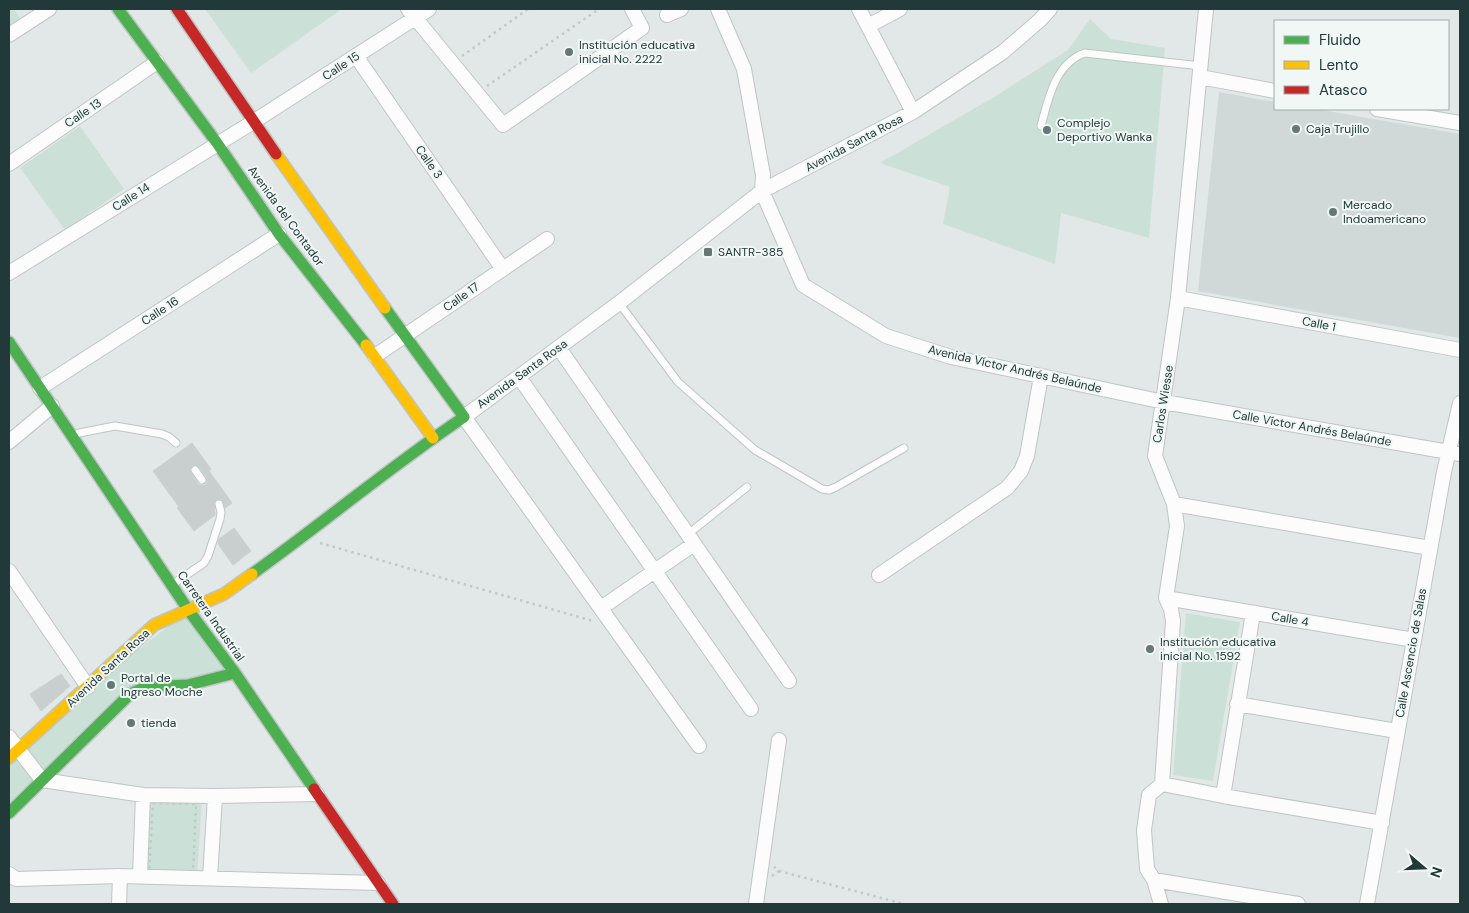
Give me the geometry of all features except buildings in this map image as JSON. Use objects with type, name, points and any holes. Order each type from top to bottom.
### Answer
[{"type":"main road","name":"Avenida del Contador","points":[[118,9],[217,143],[280,234],[375,356],[433,438]]},
{"type":"main road","points":[[177,9],[294,181],[464,417]]},
{"type":"main road","name":"Carretera Industrial","points":[[9,342],[189,611],[235,673],[393,904]]},
{"type":"main road","name":"Avenida Santa Rosa","points":[[13,754],[154,625],[224,594],[464,417]]},
{"type":"main road","points":[[9,812],[130,694],[146,687],[188,686],[235,673]]},
{"type":"street","points":[[9,35],[49,9]]},
{"type":"street","name":"Calle 15","points":[[253,122],[356,56],[412,13],[429,9]]},
{"type":"street","points":[[412,13],[503,124],[642,28],[632,9]]},
{"type":"street","points":[[667,16],[681,9]]},
{"type":"street","points":[[718,9],[744,69],[762,175],[762,191]]},
{"type":"street","points":[[859,9],[914,112]]},
{"type":"street","points":[[868,26],[900,9]]},
{"type":"street","name":"Avenida Santa Rosa","points":[[464,417],[619,303],[762,191],[914,112],[1003,52],[1050,9]]},
{"type":"street","name":"Carlos Wiesse","points":[[1162,784],[1173,621],[1166,598],[1177,526],[1174,504],[1155,456],[1178,298],[1206,9]]},
{"type":"street","name":"Calle 3","points":[[356,56],[502,268]]},
{"type":"street","name":"Calle 13","points":[[9,164],[157,62]]},
{"type":"street","points":[[1200,72],[1274,91]]},
{"type":"street","points":[[1383,110],[1460,124]]},
{"type":"street","name":"Calle 14","points":[[9,273],[253,122]]},
{"type":"street","name":"Avenida Víctor Andrés Belaúnde","points":[[762,191],[803,285],[886,336],[952,357],[1164,402]]},
{"type":"street","name":"Calle 16","points":[[40,388],[280,234]]},
{"type":"street","name":"Calle 17","points":[[375,356],[547,239]]},
{"type":"street","name":"Calle 1","points":[[1178,298],[1460,350]]},
{"type":"street","points":[[559,348],[788,681]]},
{"type":"street","points":[[879,575],[1007,488],[1018,477],[1027,456],[1041,376]]},
{"type":"street","points":[[519,377],[751,709]]},
{"type":"street","name":"Calle Víctor Andrés Belaúnde","points":[[1164,402],[1454,453]]},
{"type":"street","name":"Calle Ascencio de Salas","points":[[1367,904],[1430,548],[1454,453],[1460,403]]},
{"type":"street","points":[[9,442],[52,406]]},
{"type":"street","points":[[464,417],[699,746]]},
{"type":"street","points":[[1174,504],[1430,548]]},
{"type":"street","points":[[601,608],[654,571],[691,539]]},
{"type":"street","points":[[9,571],[88,687]]},
{"type":"street","name":"Calle 4","points":[[1166,598],[1414,640]]},
{"type":"street","points":[[1223,796],[1252,613]]},
{"type":"street","points":[[1237,704],[1397,731]]},
{"type":"street","points":[[9,738],[13,754],[42,780],[143,795],[317,794]]},
{"type":"street","points":[[756,904],[779,740]]},
{"type":"street","points":[[1161,904],[1154,880],[1147,869],[1144,830],[1149,795],[1162,784],[1382,823]]},
{"type":"street","points":[[140,876],[143,795]]},
{"type":"street","points":[[210,878],[214,796]]},
{"type":"street","points":[[9,874],[16,880],[140,876],[378,882]]},
{"type":"street","points":[[119,904],[120,876]]},
{"type":"street","points":[[1154,880],[1298,904]]},
{"type":"lane","points":[[1042,126],[1050,92],[1061,71],[1076,56],[1085,53],[1200,72]]},
{"type":"lane","points":[[619,303],[678,382],[755,450],[822,489],[829,490],[836,487],[904,448]]},
{"type":"lane","points":[[72,435],[115,426],[162,434],[176,443]]},
{"type":"lane","points":[[195,470],[202,480]]},
{"type":"lane","points":[[691,539],[747,487]]},
{"type":"lane","points":[[172,585],[204,563],[220,519],[219,504]]},
{"type":"path","points":[[453,62],[528,9]]},
{"type":"path","points":[[478,93],[599,9]]},
{"type":"path","points":[[302,538],[614,627]]},
{"type":"path","points":[[153,802],[196,804],[193,875],[149,873],[153,802]]},
{"type":"path","points":[[779,870],[904,904]]},
{"type":"shaded area","name":"Mercado Indoamericano","points":[[1219,92],[1274,102],[1274,110],[1322,110],[1460,134],[1460,338],[1198,291]]},
{"type":"green space","points":[[9,9],[14,9],[22,21],[9,30]]},
{"type":"green space","points":[[205,9],[342,9],[251,73]]},
{"type":"green space","name":"Complejo Deportivo Wanka","points":[[1090,19],[1111,39],[1165,48],[1149,238],[1061,213],[1055,264],[943,224],[950,187],[880,163],[994,97],[1068,50]]},
{"type":"green space","points":[[80,126],[124,189],[65,230],[20,168]]},
{"type":"green space","points":[[189,611],[235,673],[146,687],[9,813],[9,758],[88,687]]},
{"type":"green space","points":[[1186,613],[1240,622],[1213,781],[1173,775]]},
{"type":"green space","points":[[146,797],[202,800],[197,877],[141,874]]},
{"type":"traffic: fast","points":[[118,9],[217,143],[279,234],[366,345]]},
{"type":"traffic: fast","points":[[252,574],[410,455],[464,417],[385,308]]},
{"type":"traffic: fast","points":[[9,342],[189,611],[235,673],[314,789]]},
{"type":"traffic: fast","points":[[9,813],[130,694],[146,687],[188,685],[235,673]]},
{"type":"traffic: slow","points":[[276,154],[385,308]]},
{"type":"traffic: slow","points":[[366,345],[433,438]]},
{"type":"traffic: slow","points":[[9,758],[154,625],[224,594],[252,574]]},
{"type":"traffic: jam","points":[[177,9],[276,154]]},
{"type":"traffic: jam","points":[[314,789],[393,904]]},
{"type":"place","name":"Institución educativa inicial No. 2222","points":[[569,52]]},
{"type":"place","name":"Caja Trujillo","points":[[1296,129]]},
{"type":"place","name":"Complejo Deportivo Wanka","points":[[1047,130]]},
{"type":"place","name":"Mercado Indoamericano","points":[[1333,212]]},
{"type":"place","name":"SANTR-385","points":[[708,252]]},
{"type":"place","name":"Institución educativa inicial No. 1592","points":[[1150,649]]},
{"type":"place","name":"Portal de Ingreso Moche","points":[[111,685]]},
{"type":"place","name":"tienda","points":[[131,723]]}]
